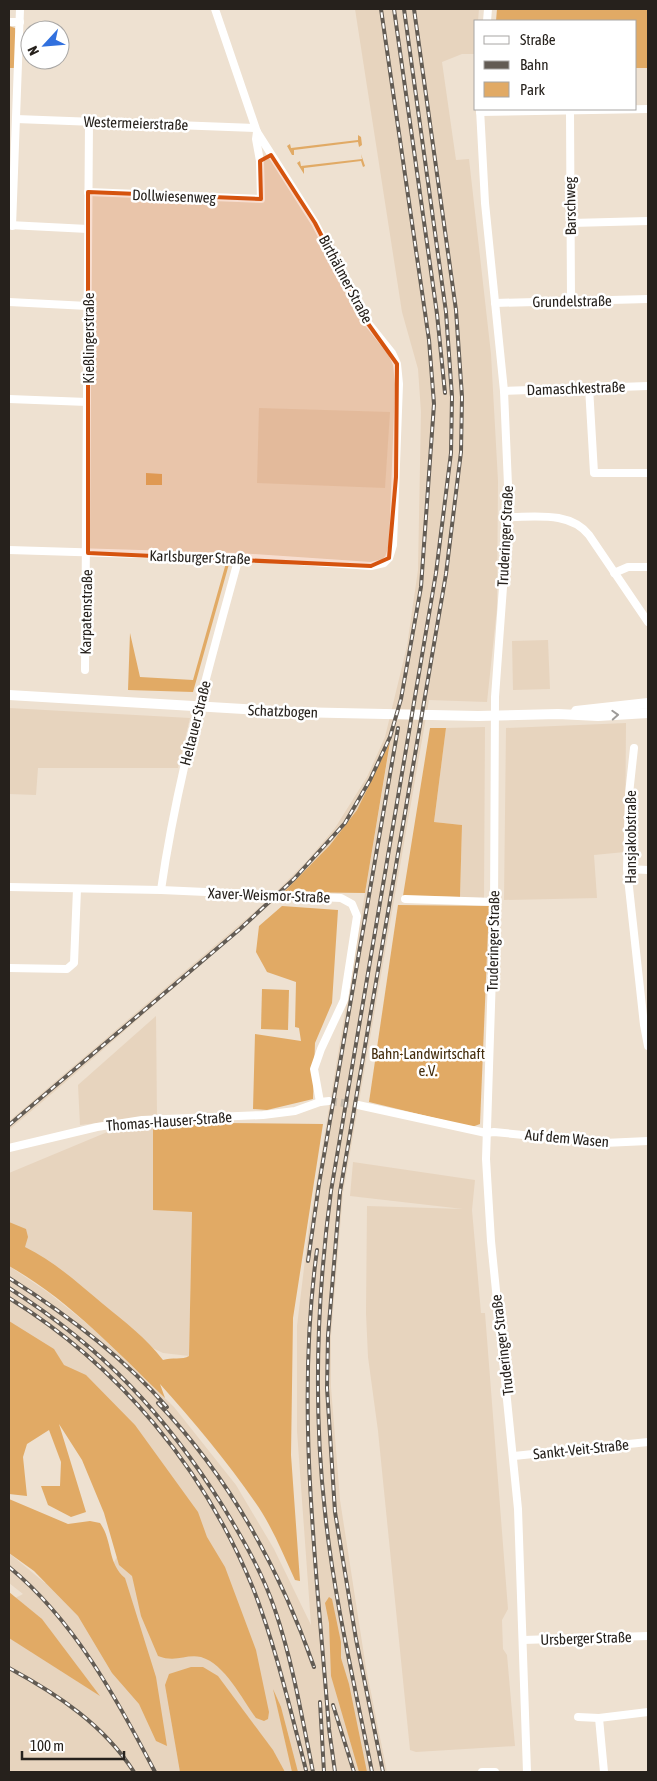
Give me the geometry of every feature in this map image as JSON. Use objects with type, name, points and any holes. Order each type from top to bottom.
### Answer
[{"type":"main road","name":"Schatzbogen","points":[[9,695],[198,707],[388,715],[506,716],[558,714],[598,716],[648,714]]},
{"type":"main road","name":"Schatzbogen","points":[[558,714],[648,702]]},
{"type":"street","name":"Birthälmer Straße","points":[[215,9],[256,130],[315,223],[360,312],[392,353],[397,364],[399,384],[396,486],[393,545],[389,558]]},
{"type":"street","points":[[9,22],[20,22],[16,119],[12,134],[10,226],[88,229]]},
{"type":"street","points":[[480,110],[603,110]]},
{"type":"street","name":"Truderinger Straße","points":[[480,110],[485,203],[504,391],[508,517],[496,697],[494,902],[486,1133],[491,1241],[514,1456],[527,1772]]},
{"type":"street","name":"Barschweg","points":[[570,111],[571,301]]},
{"type":"street","name":"Westermeierstraße","points":[[16,119],[256,130]]},
{"type":"street","name":"Kießlingerstraße","points":[[88,553],[89,122]]},
{"type":"street","name":"Birthälmer Straße","points":[[256,130],[260,161],[261,199]]},
{"type":"street","points":[[260,161],[271,154]]},
{"type":"street","name":"Dollwiesenweg","points":[[88,192],[261,199]]},
{"type":"street","points":[[571,222],[648,221]]},
{"type":"street","name":"Grundelstraße","points":[[495,303],[648,299]]},
{"type":"street","points":[[9,302],[88,306]]},
{"type":"street","name":"Damaschkestraße","points":[[504,391],[648,386]]},
{"type":"street","points":[[589,388],[594,473],[648,473]]},
{"type":"street","points":[[9,399],[87,402]]},
{"type":"street","points":[[508,517],[562,518],[577,524],[589,535],[648,622]]},
{"type":"street","name":"Karlsburger Straße","points":[[9,550],[239,557],[371,566],[384,564],[389,558]]},
{"type":"street","name":"Karpatenstraße","points":[[85,670],[88,553]]},
{"type":"street","name":"Heltauer Straße","points":[[161,890],[175,803],[198,707],[239,557]]},
{"type":"street","points":[[614,572],[628,567],[648,567]]},
{"type":"street","name":"Hansjakobstraße","points":[[634,748],[629,794],[627,869],[648,1046]]},
{"type":"street","points":[[627,869],[648,870]]},
{"type":"street","name":"Xaver-Weismor-Straße","points":[[9,887],[161,890],[341,898],[352,904],[357,916],[344,1000],[321,1049],[314,1069],[320,1102]]},
{"type":"street","points":[[9,968],[67,969],[74,963],[77,889]]},
{"type":"street","points":[[405,899],[494,902]]},
{"type":"street","name":"Thomas-Hauser-Straße","points":[[9,1148],[97,1127],[142,1120],[263,1115],[294,1111],[320,1102],[329,1101]]},
{"type":"street","points":[[358,1106],[486,1133]]},
{"type":"street","name":"Auf dem Wasen","points":[[486,1133],[494,1132],[604,1143],[648,1141]]},
{"type":"street","name":"Sankt-Veit-Straße","points":[[514,1456],[648,1442]]},
{"type":"street","name":"Ursberger Straße","points":[[523,1640],[648,1636]]},
{"type":"street","points":[[578,1717],[599,1718],[648,1712]]},
{"type":"street","points":[[599,1718],[604,1772]]},
{"type":"street","points":[[482,1772],[495,1772]]},
{"type":"highlighted area","points":[[271,155],[315,223],[364,318],[397,364],[396,477],[389,558],[371,566],[88,553],[88,192],[261,199],[260,161]]},
{"type":"shaded area","points":[[355,9],[479,9],[478,20],[474,20],[474,54],[462,54],[442,62],[456,160],[469,159],[491,354],[498,481],[497,608],[487,702],[429,700],[343,1193],[331,1336],[331,1387],[340,1500],[366,1668],[387,1772],[9,1772],[9,1601],[23,1594],[9,1583],[9,1553],[45,1583],[51,1581],[84,1615],[121,1550],[74,1435],[9,1351],[9,1266],[49,1293],[96,1331],[174,1407],[236,1485],[274,1549],[311,1625],[297,1431],[297,1326],[309,1227],[390,744],[357,810],[330,845],[297,879],[284,892],[276,892],[306,862],[335,828],[367,777],[385,737],[407,646],[418,570],[421,412],[418,369],[402,312]]},
{"type":"shaded area","points":[[259,408],[390,412],[385,488],[257,483]]},
{"type":"shaded area","points":[[548,640],[550,689],[513,690],[512,641]]},
{"type":"shaded area","points":[[9,708],[190,718],[178,768],[38,768],[36,795],[9,794]]},
{"type":"shaded area","points":[[626,723],[625,852],[594,855],[597,898],[504,900],[506,728]]},
{"type":"shaded area","points":[[485,727],[484,898],[460,897],[462,825],[434,822],[446,728]]},
{"type":"shaded area","points":[[275,900],[9,1130],[9,1121],[267,901]]},
{"type":"shaded area","points":[[156,1016],[157,1116],[80,1125],[78,1085]]},
{"type":"shaded area","points":[[153,1127],[153,1209],[192,1212],[189,1356],[163,1353],[146,1345],[9,1243],[9,1173],[117,1128]]},
{"type":"shaded area","points":[[353,1162],[475,1180],[472,1210],[481,1313],[485,1313],[508,1609],[502,1620],[503,1649],[507,1655],[515,1746],[416,1752],[410,1750],[378,1431],[368,1357],[366,1313],[367,1206],[463,1209],[350,1196]]},
{"type":"green space","points":[[497,9],[648,9],[648,68],[637,68],[637,20],[496,20]]},
{"type":"green space","points":[[9,26],[15,28],[16,33],[15,68],[9,68]]},
{"type":"green space","points":[[358,135],[361,137],[362,145],[359,147],[358,142],[294,150],[294,155],[292,155],[287,146],[290,144],[291,148],[358,140]]},
{"type":"green space","points":[[361,154],[365,166],[363,167],[361,161],[304,168],[304,174],[297,163],[300,161],[301,166],[362,159]]},
{"type":"green space","points":[[146,473],[162,474],[162,485],[146,485]]},
{"type":"green space","points":[[226,563],[229,564],[193,692],[128,690],[130,633],[140,677],[193,680]]},
{"type":"green space","points":[[430,728],[446,728],[434,822],[462,825],[460,897],[403,896]]},
{"type":"green space","points":[[390,742],[365,893],[284,892],[330,845],[357,810]]},
{"type":"green space","name":"Bahn-Landwirtschaft e.V.","points":[[398,905],[489,906],[480,1124],[472,1127],[369,1102]]},
{"type":"green space","points":[[282,906],[338,910],[332,1003],[315,1043],[313,1099],[267,1110],[253,1109],[255,1034],[301,1041],[299,1028],[295,1027],[296,982],[267,972],[256,952],[259,926]]},
{"type":"green space","points":[[262,989],[289,990],[288,1030],[261,1029]]},
{"type":"green space","points":[[224,1123],[323,1124],[293,1318],[291,1455],[300,1581],[295,1580],[267,1521],[233,1471],[160,1384],[165,1398],[110,1344],[71,1310],[31,1279],[9,1266],[9,1222],[26,1229],[28,1237],[25,1247],[56,1266],[135,1330],[163,1360],[189,1356],[192,1212],[153,1210],[153,1127]]},
{"type":"green space","points":[[9,1321],[54,1349],[64,1365],[86,1375],[135,1425],[198,1512],[207,1537],[225,1567],[256,1650],[269,1712],[268,1719],[264,1721],[256,1718],[225,1674],[210,1661],[195,1656],[170,1659],[158,1656],[141,1616],[132,1576],[119,1565],[104,1513],[82,1460],[59,1424],[86,1512],[71,1517],[48,1505],[41,1486],[60,1486],[61,1462],[49,1430],[27,1444],[23,1457],[27,1496],[9,1494]]},
{"type":"green space","points":[[9,1499],[68,1524],[90,1521],[100,1523],[107,1537],[115,1566],[125,1578],[156,1677],[167,1746],[156,1741],[139,1704],[112,1673],[78,1616],[34,1571],[9,1553]]},
{"type":"green space","points":[[9,1592],[42,1619],[100,1696],[9,1638]]},
{"type":"green space","points":[[329,1597],[332,1599],[341,1642],[341,1658],[349,1684],[367,1772],[359,1772],[331,1676],[329,1623],[325,1603]]},
{"type":"green space","points":[[191,1667],[203,1667],[218,1676],[273,1750],[285,1772],[180,1772],[165,1685],[169,1674]]},
{"type":"green space","points":[[273,1689],[281,1707],[298,1772],[292,1772]]},
{"type":"tunnel","points":[[329,1101],[358,1105]]},
{"type":"railway","points":[[9,1125],[240,929],[294,879],[345,823],[370,780],[390,737],[401,699],[421,587],[434,404],[429,340],[381,9]]},
{"type":"railway","points":[[394,9],[437,314],[445,393]]},
{"type":"railway","points":[[372,1772],[329,1545],[321,1472],[318,1351],[322,1271],[331,1191],[436,573],[451,453],[452,397],[446,312],[404,9]]},
{"type":"railway","points":[[383,1772],[356,1639],[335,1512],[327,1388],[328,1336],[340,1192],[446,574],[461,452],[462,397],[456,310],[414,9]]},
{"type":"railway","points":[[308,1261],[319,1184],[398,728]]},
{"type":"railway","points":[[317,1250],[308,1370],[310,1490],[329,1729],[335,1772]]},
{"type":"railway","points":[[9,1278],[72,1321],[112,1353],[150,1388],[167,1407]]},
{"type":"railway","points":[[9,1288],[74,1334],[130,1385],[179,1442],[224,1508],[252,1558],[275,1610],[292,1670],[313,1772]]},
{"type":"railway","points":[[9,1298],[49,1325],[87,1355],[122,1388],[183,1461],[210,1502],[233,1544],[261,1610],[282,1678],[306,1770]]},
{"type":"railway","points":[[158,1403],[208,1462],[250,1527],[285,1595],[314,1667]]},
{"type":"railway","points":[[9,1567],[54,1611],[74,1636],[109,1689],[155,1772]]},
{"type":"railway","points":[[9,1668],[62,1700],[94,1725],[122,1755],[134,1772]]},
{"type":"railway","points":[[320,1702],[324,1772]]},
{"type":"railway","points":[[333,1705],[354,1772]]}]
